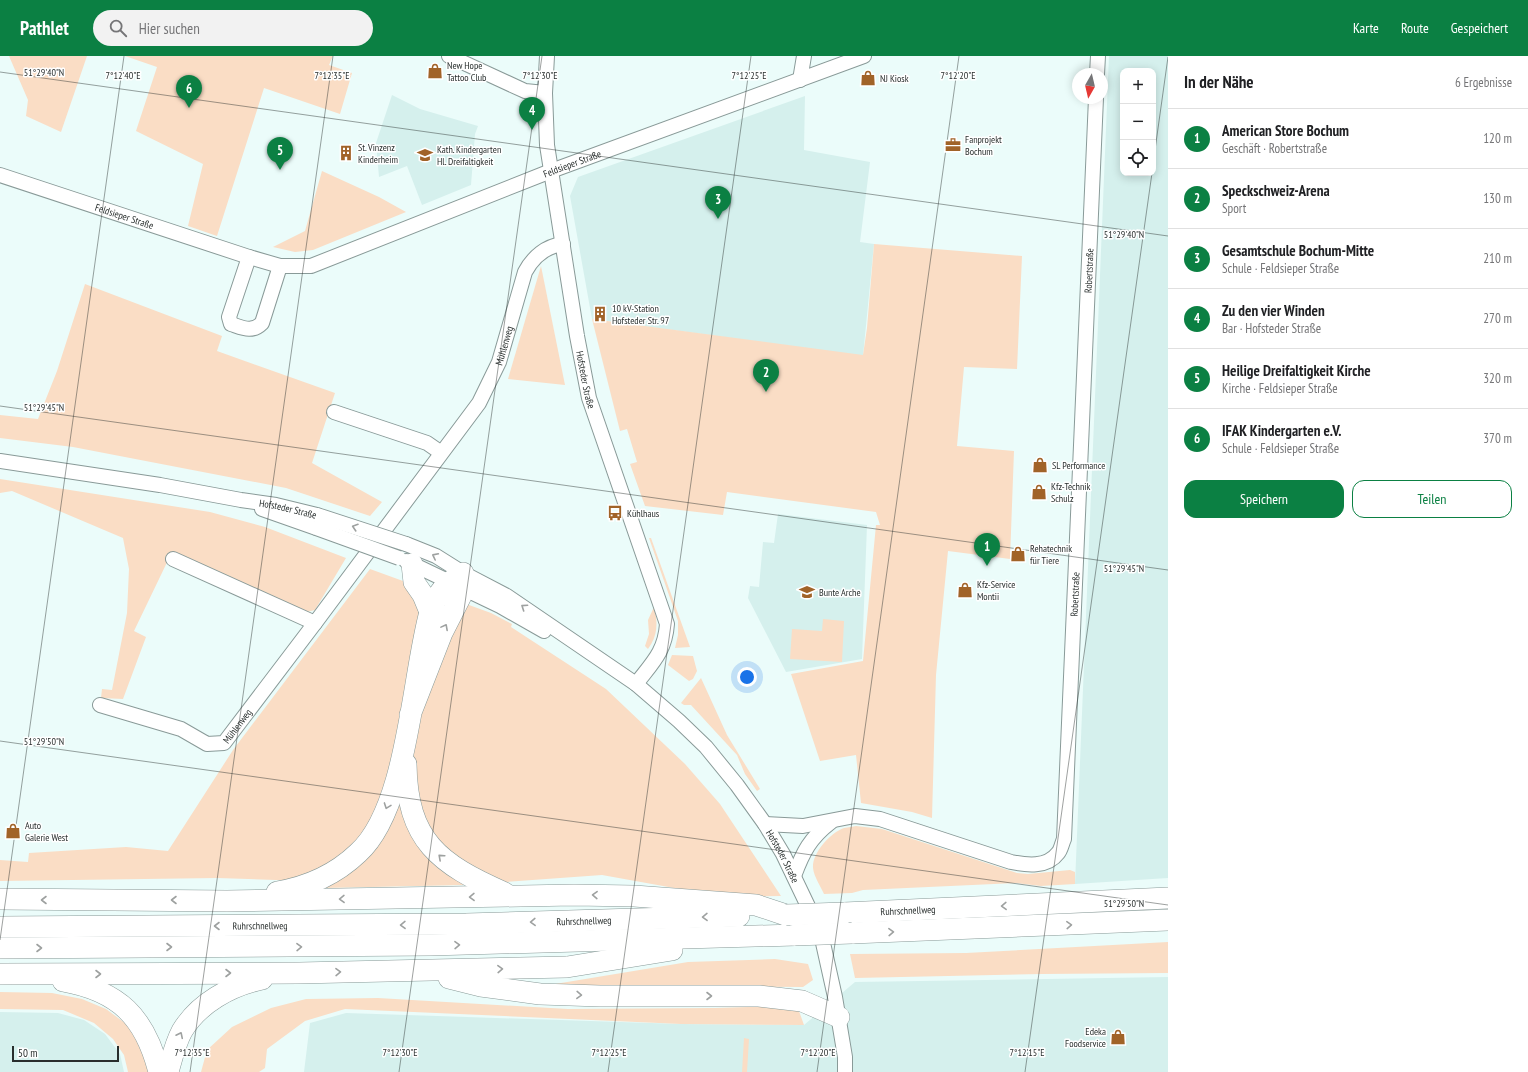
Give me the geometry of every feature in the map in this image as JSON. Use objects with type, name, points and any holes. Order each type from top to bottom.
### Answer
[{"type":"highway","points":[[406,561],[414,582],[423,595],[430,612]]},
{"type":"highway","points":[[227,901],[288,890],[305,885],[327,875],[359,853],[373,835],[384,816],[393,790],[405,742],[430,612],[436,597],[459,581]]},
{"type":"highway","points":[[410,715],[439,640],[459,581]]},
{"type":"highway","points":[[405,742],[406,789],[411,812],[420,832],[436,853],[453,867],[471,878],[511,896]]},
{"type":"highway","points":[[0,899],[227,901],[574,895],[634,896],[756,905],[786,915]]},
{"type":"highway","name":"Ruhrschnellweg","points":[[0,927],[466,924],[844,913],[1168,898]]},
{"type":"highway","name":"Ruhrschnellweg","points":[[0,948],[431,945],[794,936],[1168,920]]},
{"type":"highway","points":[[1,974],[299,973],[567,967],[704,944],[772,936]]},
{"type":"highway","points":[[405,971],[435,975],[493,988],[540,994],[600,996],[759,996],[802,1000],[838,1017]]},
{"type":"highway","points":[[168,1072],[174,1049],[181,1032],[191,1017],[206,1003],[232,988],[252,981],[299,973]]},
{"type":"highway","points":[[1,974],[40,977],[74,983],[109,997],[121,1004],[141,1025],[152,1046],[159,1072]]},
{"type":"street","points":[[449,56],[525,91],[545,93]]},
{"type":"street","name":"Hofsteder Straße","points":[[547,56],[545,93],[547,145],[577,336],[589,398],[667,624],[666,639],[662,648],[636,684]]},
{"type":"street","points":[[800,80],[804,56]]},
{"type":"street","name":"Feldsieper Straße","points":[[0,175],[249,257],[280,266],[311,266],[551,170],[864,56]]},
{"type":"street","points":[[1097,68],[1098,56]]},
{"type":"street","name":"Robertstraße","points":[[765,824],[803,826],[855,816],[880,819],[1011,862],[1029,866],[1049,860],[1058,854],[1064,839],[1096,104]]},
{"type":"street","name":"Mühlenweg","points":[[100,705],[181,729],[207,744],[224,743],[315,623],[440,452],[479,403],[493,376],[525,272],[531,261],[551,246],[563,244]]},
{"type":"street","points":[[249,257],[229,316],[231,324],[249,330],[257,328],[262,323],[280,266]]},
{"type":"street","points":[[334,412],[427,443],[440,452]]},
{"type":"street","name":"Hofsteder Straße","points":[[0,461],[153,483],[241,500],[406,544],[436,556],[459,581]]},
{"type":"street","name":"Hofsteder Straße","points":[[317,521],[406,561],[459,581],[542,630],[568,637],[636,684],[679,721],[706,748],[737,785],[765,824],[806,901],[823,943],[846,1057],[845,1072]]},
{"type":"street","points":[[173,559],[315,623]]},
{"type":"street","points":[[794,876],[800,860],[812,839],[833,820]]},
{"type":"shaded area","points":[[9,56],[87,56],[61,132],[26,116],[28,100]]},
{"type":"shaded area","points":[[125,56],[333,56],[329,65],[352,73],[340,114],[264,88],[217,236],[188,226],[203,164],[136,131],[157,67]]},
{"type":"shaded area","points":[[1109,56],[1168,56],[1168,878],[1075,884]]},
{"type":"shaded area","name":"Kath. Kindergarten Hl. Dreifaltigkeit","points":[[392,95],[420,109],[478,126],[475,134],[471,185],[422,205],[407,166],[379,177],[376,143]]},
{"type":"shaded area","points":[[805,96],[804,150],[870,162],[860,242],[874,244],[863,356],[592,319],[570,196],[578,177]]},
{"type":"shaded area","points":[[322,171],[379,197],[406,212],[313,250],[295,252],[273,247],[305,231]]},
{"type":"shaded area","points":[[874,244],[1022,256],[1017,369],[964,367],[957,446],[1014,451],[1010,559],[948,551],[936,675],[932,818],[912,812],[861,803],[856,755],[820,761],[791,674],[863,661],[876,525],[880,525],[876,512],[727,492],[723,515],[645,506],[630,464],[637,462],[627,429],[620,431],[592,319],[863,355],[867,328]]},
{"type":"shaded area","points":[[541,266],[565,385],[508,379]]},
{"type":"shaded area","points":[[85,284],[222,336],[217,351],[335,393],[312,463],[382,502],[370,516],[286,488],[73,447],[0,438],[0,415],[38,419],[57,371]]},
{"type":"shaded area","points":[[0,479],[210,512],[265,527],[346,558],[315,610],[307,612],[172,552],[134,631],[146,637],[123,699],[101,698],[102,689],[112,690],[127,613],[129,569],[123,538],[12,491],[0,493]]},
{"type":"shaded area","name":"Bunte Arche","points":[[778,514],[867,525],[862,659],[786,672],[748,598],[750,586],[759,587],[763,542],[774,543]]},
{"type":"shaded area","points":[[649,538],[651,538],[690,647],[675,648],[678,635],[678,621]]},
{"type":"shaded area","points":[[370,569],[491,613],[512,624],[511,627],[606,689],[685,764],[720,804],[781,896],[724,897],[602,875],[465,885],[324,888],[334,882],[217,878],[0,881],[0,860],[28,862],[29,853],[126,847],[168,851],[233,750]]},
{"type":"shaded area","points":[[654,607],[656,629],[654,639],[648,649],[645,646],[649,634],[648,620]]},
{"type":"shaded area","points":[[823,619],[844,621],[842,662],[790,659],[792,629],[822,631]]},
{"type":"shaded area","points":[[672,655],[693,656],[697,671],[693,679],[689,681],[668,665]]},
{"type":"shaded area","points":[[701,678],[727,735],[760,789],[757,791],[745,774],[737,755],[691,705],[684,705],[681,703]]},
{"type":"shaded area","points":[[856,826],[882,829],[1017,873],[1028,874],[1070,870],[1075,872],[1075,884],[1041,886],[1016,883],[863,890],[852,893],[824,894],[813,868],[815,856],[823,844],[833,834],[844,828]]},
{"type":"shaded area","points":[[1168,942],[1168,973],[855,978],[850,954],[966,953]]},
{"type":"shaded area","points":[[775,959],[808,964],[813,980],[803,987],[549,985],[688,962]]},
{"type":"shaded area","points":[[1168,977],[1168,1072],[304,1072],[310,1023],[346,1013],[681,1024],[804,1025],[855,982]]},
{"type":"shaded area","points":[[0,992],[52,993],[82,999],[106,1009],[133,1029],[150,1072],[128,1072],[124,1055],[113,1039],[94,1023],[63,1010],[0,1009]]},
{"type":"shaded area","points":[[378,998],[568,1009],[784,1006],[799,1011],[804,1025],[681,1024],[345,1009],[305,1021],[267,1049],[265,1068],[259,1072],[201,1072],[207,1050],[232,1027],[271,1008],[306,999]]},
{"type":"shaded area","points":[[0,1012],[58,1013],[84,1020],[105,1034],[120,1054],[124,1072],[0,1072]]},
{"type":"shaded area","points":[[744,1038],[749,1039],[747,1072],[742,1072]]},
{"type":"place","name":"New Hope Tattoo Club","points":[[435,71]]},
{"type":"place","name":"NJ Kiosk","points":[[868,78]]},
{"type":"place","name":"IFAK Kindergarten e.V.","points":[[189,108]]},
{"type":"place","name":"Zu den vier Winden","points":[[532,130]]},
{"type":"place","name":"Fanprojekt Bochum","points":[[953,145]]},
{"type":"place","name":"St. Vinzenz Kinderheim","points":[[346,153]]},
{"type":"place","name":"Kath. Kindergarten Hl. Dreifaltigkeit","points":[[425,155]]},
{"type":"place","name":"Heilige Dreifaltigkeit Kirche","points":[[280,170]]},
{"type":"place","name":"Gesamtschule Bochum-Mitte","points":[[718,219]]},
{"type":"place","name":"10 kV-Station Hofsteder Str. 97","points":[[600,314]]},
{"type":"place","name":"Speckschweiz-Arena","points":[[766,392]]},
{"type":"place","name":"SL Performance","points":[[1040,465]]},
{"type":"place","name":"Kfz-Technik Schulz","points":[[1039,492]]},
{"type":"place","name":"Kühlhaus","points":[[615,513]]},
{"type":"place","name":"Rehatechnik für Tiere","points":[[1018,554]]},
{"type":"place","name":"American Store Bochum","points":[[987,566]]},
{"type":"place","name":"Kfz-Service Montii","points":[[965,590]]},
{"type":"place","name":"Bunte Arche","points":[[807,592]]},
{"type":"place","name":"Auto Galerie West","points":[[13,831]]},
{"type":"place","name":"Edeka Foodservice","points":[[1118,1037]]}]
